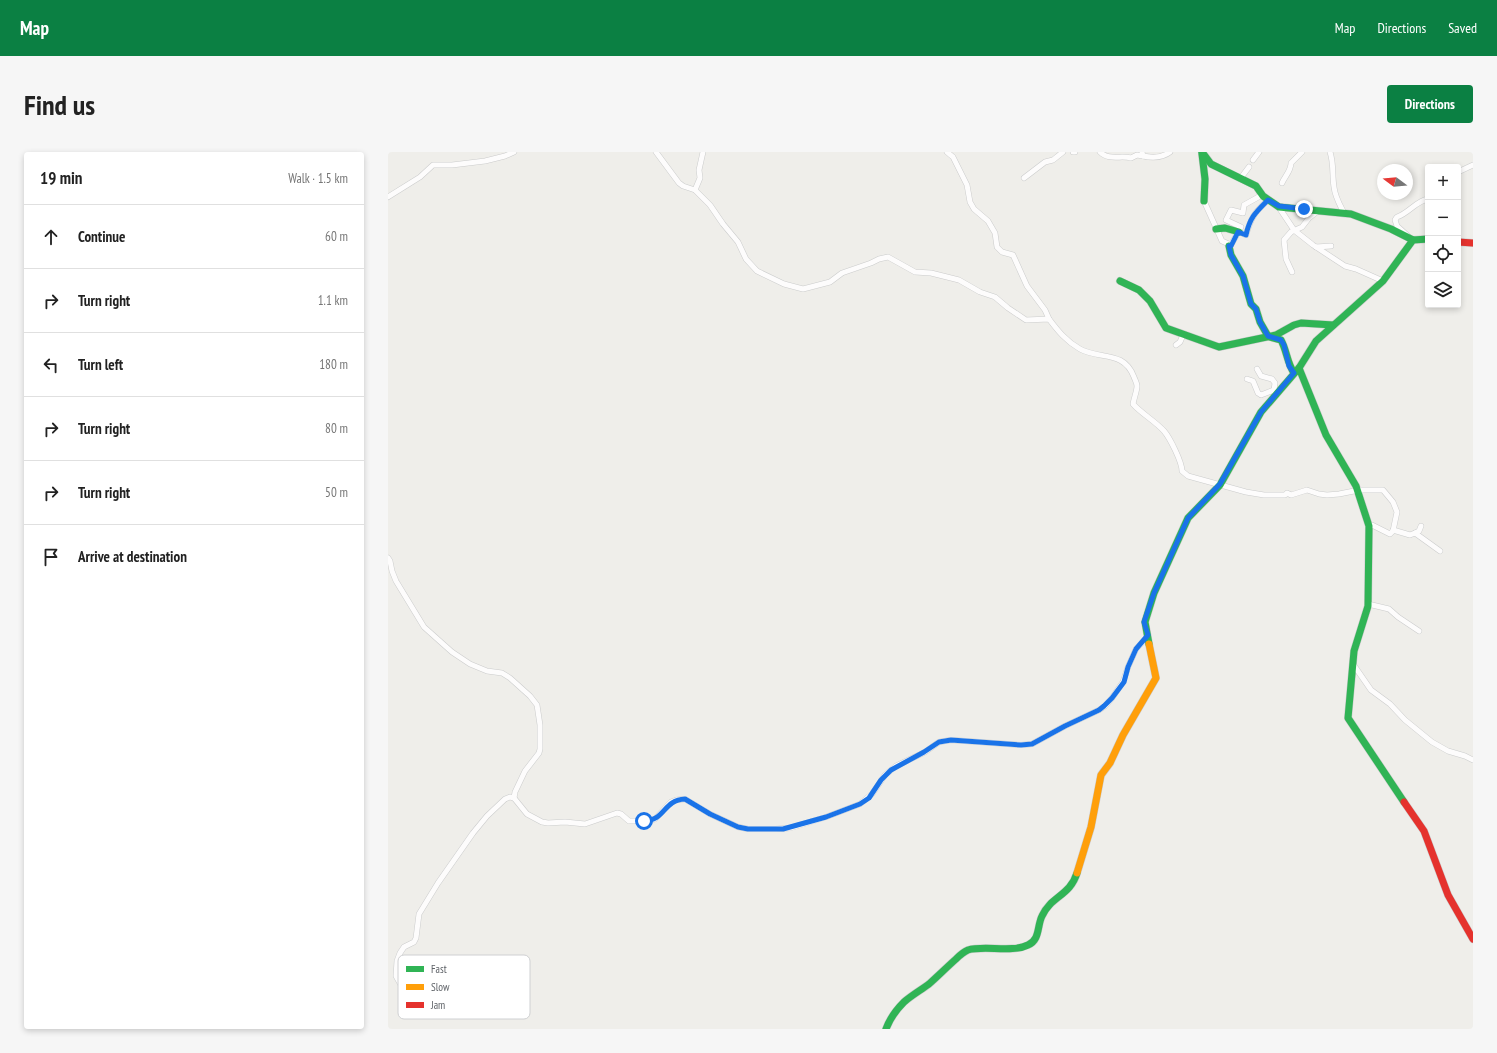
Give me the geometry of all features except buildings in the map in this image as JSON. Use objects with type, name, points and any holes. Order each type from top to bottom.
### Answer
[{"type":"street","points":[[388,196],[420,177],[433,165],[452,165],[485,161],[514,152]]},
{"type":"street","points":[[656,152],[679,183],[695,190],[710,205],[738,242],[746,259],[757,271],[784,284],[803,289],[830,282],[842,273],[888,257],[915,272],[931,273],[959,280],[980,292],[995,297],[1026,320],[1049,319]]},
{"type":"street","points":[[695,190],[700,178],[699,170],[703,152]]},
{"type":"street","points":[[948,152],[967,185],[970,202],[974,209],[988,221],[995,233],[997,247],[1002,252],[1013,255],[1027,286],[1045,310],[1049,319],[1059,333],[1080,349],[1100,356],[1110,356],[1121,359],[1133,373],[1138,385],[1133,404],[1140,412],[1164,431],[1182,464],[1182,471],[1188,476],[1246,492],[1264,495],[1285,495],[1286,493],[1291,495],[1307,490],[1319,494],[1339,494],[1357,490],[1383,490],[1393,502],[1397,512],[1393,530],[1390,534],[1372,525],[1369,526]]},
{"type":"street","points":[[1024,178],[1045,162],[1053,160],[1063,152]]},
{"type":"street","points":[[1100,152],[1116,158],[1132,158],[1142,154],[1153,158],[1166,155],[1170,152]]},
{"type":"street","points":[[1383,281],[1356,269],[1345,266],[1316,247],[1294,230],[1278,206],[1265,197],[1256,186],[1216,168],[1202,152],[1205,179],[1204,201],[1216,229],[1222,241],[1229,246],[1231,255],[1243,276],[1251,304],[1256,309],[1260,322],[1269,336],[1281,340],[1284,345],[1289,366],[1297,370],[1326,435],[1357,490],[1369,526],[1368,604],[1354,651],[1348,718],[1424,831],[1448,896],[1473,939]]},
{"type":"street","points":[[1253,160],[1259,152]]},
{"type":"street","points":[[1282,183],[1291,167],[1291,163],[1302,152]]},
{"type":"street","points":[[1330,152],[1333,168],[1334,191],[1338,204],[1344,214]]},
{"type":"street","points":[[1461,171],[1473,165]]},
{"type":"street","points":[[1240,179],[1248,167]]},
{"type":"street","points":[[1229,246],[1231,246],[1241,227],[1226,220],[1231,210],[1243,212],[1244,205],[1265,197]]},
{"type":"street","points":[[1216,229],[1225,228],[1246,235],[1249,224],[1256,210],[1265,197]]},
{"type":"street","points":[[1413,240],[1397,226],[1395,220],[1397,217],[1405,214],[1425,200]]},
{"type":"street","points":[[1278,206],[1351,214],[1391,229],[1413,240],[1425,240]]},
{"type":"street","points":[[1292,272],[1286,259],[1284,240],[1287,235],[1302,227],[1318,210]]},
{"type":"street","points":[[886,1029],[891,1017],[905,1001],[929,984],[961,954],[968,950],[1014,948],[1027,946],[1032,943],[1038,935],[1042,917],[1048,904],[1071,887],[1075,880],[1090,832],[1101,775],[1110,763],[1123,735],[1156,678],[1144,622],[1154,593],[1188,518],[1220,484],[1261,412],[1275,392],[1297,370],[1316,341],[1383,281],[1413,240]]},
{"type":"street","points":[[1461,242],[1473,243]]},
{"type":"street","points":[[1316,247],[1331,246]]},
{"type":"street","points":[[1120,281],[1138,290],[1150,301],[1166,328],[1219,347],[1269,336],[1282,332],[1296,324],[1304,323],[1333,325]]},
{"type":"street","points":[[1176,345],[1180,342],[1183,335]]},
{"type":"street","points":[[1257,369],[1261,376],[1269,378],[1275,383],[1275,392]]},
{"type":"street","points":[[1247,379],[1253,380],[1258,393],[1261,395],[1275,392]]},
{"type":"street","points":[[1393,530],[1410,535],[1419,531],[1421,526]]},
{"type":"street","points":[[1415,533],[1440,551]]},
{"type":"street","points":[[388,558],[396,581],[424,627],[465,662],[510,678],[530,696],[537,705],[540,725],[540,749],[539,753],[525,771],[515,792],[514,798],[527,814],[542,822],[548,823],[585,824],[617,813],[621,814],[629,821],[651,820],[658,817],[671,802],[685,799],[710,814],[738,827],[748,829],[790,828],[826,817],[860,804],[869,798],[881,780],[891,770],[939,742],[951,740],[1021,745],[1032,744],[1099,710],[1112,698],[1124,682],[1128,667],[1136,649],[1148,635]]},
{"type":"street","points":[[1368,604],[1389,609],[1419,631]]},
{"type":"street","points":[[1353,664],[1371,690],[1390,704],[1405,720],[1417,728],[1432,742],[1448,751],[1473,760]]},
{"type":"street","points":[[400,955],[402,950],[416,938],[421,910],[473,833],[487,816],[505,799],[510,797],[514,798]]},
{"type":"street","points":[[398,961],[396,974],[398,981]]},
{"type":"traffic: fast","points":[[1202,152],[1211,164],[1256,186],[1263,196],[1279,207],[1351,214],[1391,229],[1413,240]]},
{"type":"traffic: fast","points":[[1202,154],[1205,179],[1204,201]]},
{"type":"traffic: fast","points":[[1216,229],[1225,228],[1239,232]]},
{"type":"traffic: fast","points":[[1149,644],[1145,622],[1154,593],[1188,518],[1220,485],[1261,412],[1299,368],[1316,341],[1383,281],[1413,240],[1425,239]]},
{"type":"traffic: fast","points":[[1229,246],[1231,255],[1243,276],[1251,304],[1256,309],[1260,322],[1268,336]]},
{"type":"traffic: fast","points":[[1120,281],[1139,290],[1150,301],[1166,328],[1219,347],[1276,335],[1294,325],[1301,323],[1333,325]]},
{"type":"traffic: fast","points":[[1270,337],[1281,340],[1294,373]]},
{"type":"traffic: fast","points":[[1299,368],[1326,435],[1356,486],[1369,526],[1368,606],[1354,651],[1348,718],[1404,802]]},
{"type":"traffic: fast","points":[[886,1029],[889,1021],[904,1002],[929,984],[964,952],[982,948],[1014,948],[1032,943],[1035,940],[1040,920],[1046,909],[1070,887],[1077,873]]},
{"type":"traffic: slow","points":[[1077,873],[1091,827],[1101,775],[1110,763],[1123,735],[1156,678],[1149,644]]},
{"type":"traffic: jam","points":[[1461,242],[1473,243]]},
{"type":"traffic: jam","points":[[1404,802],[1424,831],[1448,895],[1473,939]]},
{"type":"route","points":[[644,821],[658,817],[671,802],[685,799],[689,800],[710,814],[738,827],[748,829],[790,828],[826,817],[860,804],[869,798],[885,775],[896,766],[924,752],[939,742],[951,740],[1021,745],[1032,744],[1065,726],[1077,722],[1104,706],[1124,682],[1128,667],[1136,649],[1148,635],[1144,622],[1154,593],[1188,518],[1220,484],[1261,412],[1294,373],[1289,366],[1284,345],[1281,340],[1268,336],[1260,322],[1256,309],[1251,304],[1243,276],[1231,255],[1229,246],[1231,246],[1238,232],[1246,235],[1249,224],[1256,210],[1268,200],[1279,206],[1304,209]]}]
